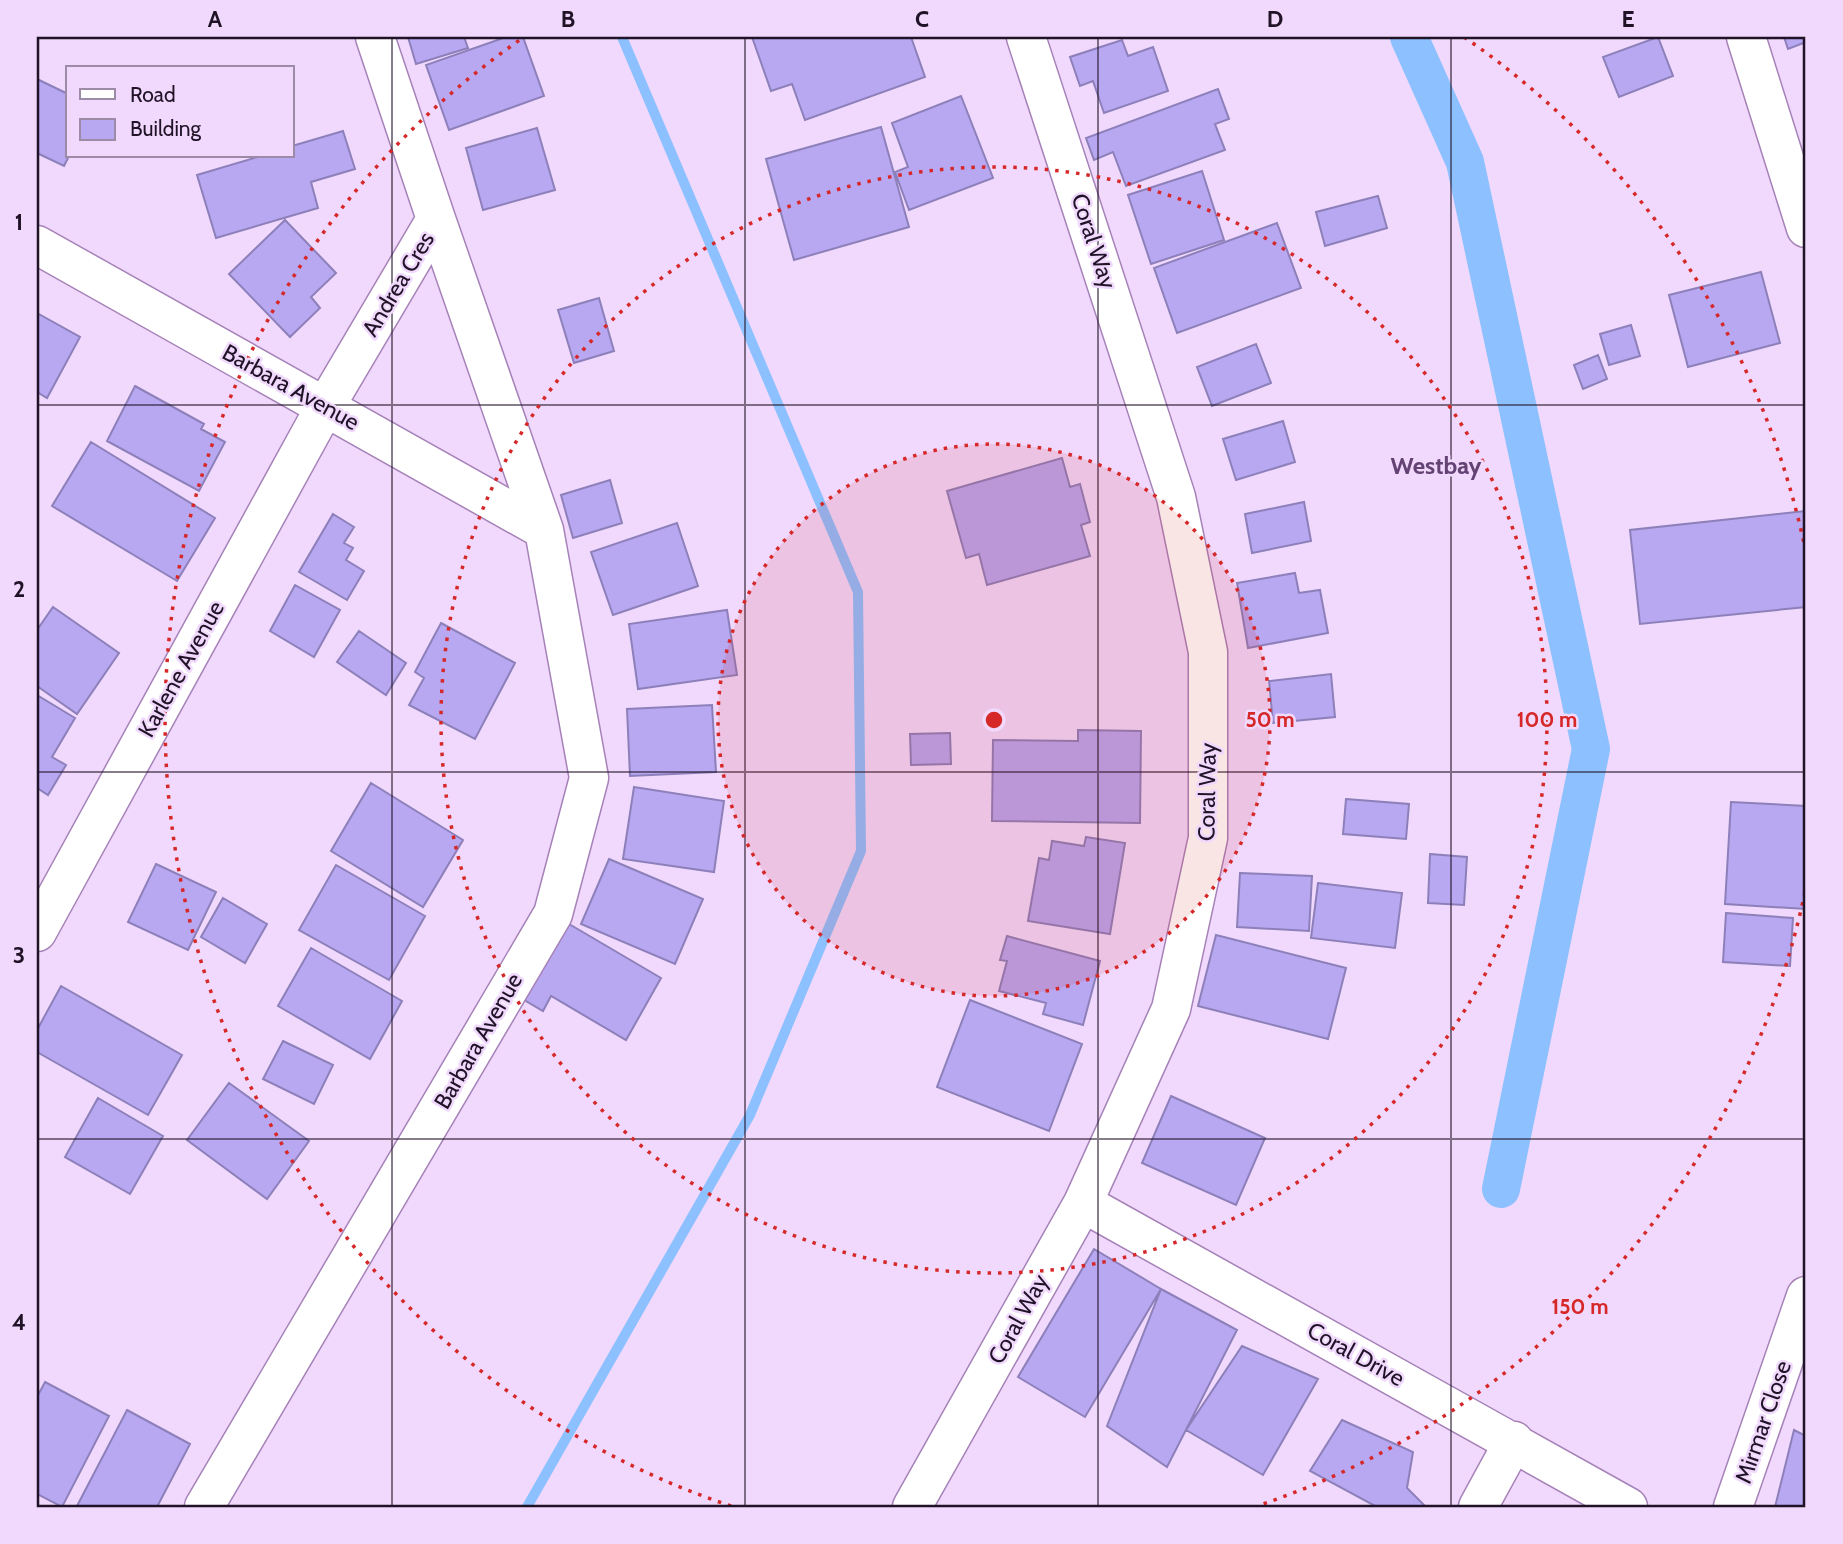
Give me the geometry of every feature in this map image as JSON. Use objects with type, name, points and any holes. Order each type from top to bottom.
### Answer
[{"type":"street","name":"Andrea Cres","points":[[325,407],[436,219],[375,37]]},
{"type":"street","name":"Coral Way","points":[[912,1507],[1083,1203],[1171,1009],[1208,838],[1208,652],[1176,497],[1026,37]]},
{"type":"street","points":[[1746,37],[1806,229]]},
{"type":"street","name":"Barbara Avenue","points":[[204,1507],[553,914],[589,778],[544,530],[436,219]]},
{"type":"street","name":"Barbara Avenue","points":[[37,245],[544,530]]},
{"type":"street","name":"Karlene Avenue","points":[[37,932],[325,407]]},
{"type":"street","name":"Coral Drive","points":[[1083,1203],[1514,1441],[1628,1507]]},
{"type":"street","name":"Mirmar Close","points":[[1733,1507],[1806,1296]]},
{"type":"street","points":[[1478,1507],[1514,1441]]},
{"type":"building","points":[[408,37],[464,37],[468,48],[416,64]]},
{"type":"building","points":[[506,37],[523,37],[544,96],[449,130],[426,65]]},
{"type":"building","points":[[752,37],[911,37],[925,77],[805,120],[792,84],[771,91]]},
{"type":"building","points":[[1658,37],[1673,76],[1619,97],[1603,57]]},
{"type":"building","points":[[1784,37],[1806,37],[1806,42],[1788,49]]},
{"type":"building","points":[[1122,40],[1128,56],[1153,47],[1168,91],[1104,113],[1093,81],[1080,86],[1070,57]]},
{"type":"building","points":[[37,79],[66,93],[68,158],[64,166],[37,153]]},
{"type":"building","points":[[1218,89],[1229,119],[1215,124],[1225,150],[1126,186],[1113,152],[1094,160],[1086,138]]},
{"type":"building","points":[[961,96],[993,178],[909,210],[895,172],[908,167],[892,123]]},
{"type":"building","points":[[881,127],[909,227],[794,260],[766,159]]},
{"type":"building","points":[[537,128],[555,190],[483,210],[466,148]]},
{"type":"building","points":[[343,131],[355,169],[311,182],[318,208],[216,238],[197,175],[254,158],[294,158],[294,145]]},
{"type":"building","points":[[1202,171],[1224,240],[1151,264],[1128,195]]},
{"type":"building","points":[[1378,196],[1387,228],[1325,246],[1316,212]]},
{"type":"building","points":[[285,220],[336,273],[311,297],[320,308],[290,337],[229,274]]},
{"type":"building","points":[[1277,223],[1301,288],[1177,333],[1154,268]]},
{"type":"building","points":[[1761,272],[1780,343],[1688,367],[1669,295]]},
{"type":"building","points":[[599,298],[614,351],[574,363],[558,310]]},
{"type":"building","points":[[37,313],[80,337],[47,398],[37,392]]},
{"type":"building","points":[[1631,325],[1640,356],[1609,365],[1600,334]]},
{"type":"building","points":[[1256,344],[1271,383],[1212,406],[1197,367]]},
{"type":"building","points":[[1598,355],[1607,379],[1583,389],[1574,365]]},
{"type":"building","points":[[135,386],[204,424],[201,429],[225,442],[199,491],[107,441]]},
{"type":"building","points":[[1283,421],[1295,462],[1236,480],[1223,439]]},
{"type":"building","points":[[91,442],[215,518],[177,581],[52,506]]},
{"type":"building","points":[[1062,458],[1070,487],[1080,484],[1090,522],[1081,525],[1090,556],[987,585],[979,554],[966,558],[947,491]]},
{"type":"building","points":[[610,480],[622,523],[573,538],[561,495]]},
{"type":"building","points":[[1304,502],[1311,541],[1252,553],[1245,514]]},
{"type":"building","points":[[1805,511],[1806,607],[1640,624],[1630,530]]},
{"type":"building","points":[[333,514],[354,527],[344,543],[353,548],[346,560],[364,571],[347,600],[299,572]]},
{"type":"building","points":[[677,523],[698,586],[613,615],[591,552]]},
{"type":"building","points":[[1295,573],[1299,593],[1320,590],[1328,633],[1248,648],[1237,583]]},
{"type":"building","points":[[295,585],[340,610],[314,657],[270,631]]},
{"type":"building","points":[[53,607],[119,653],[77,714],[37,686],[37,630]]},
{"type":"building","points":[[727,610],[737,675],[638,689],[629,624]]},
{"type":"building","points":[[441,623],[515,663],[475,739],[409,705],[424,678],[415,672]]},
{"type":"building","points":[[359,631],[406,663],[386,695],[337,662]]},
{"type":"building","points":[[1331,674],[1335,717],[1273,723],[1269,681]]},
{"type":"building","points":[[37,695],[75,718],[52,757],[66,765],[48,795],[37,788]]},
{"type":"building","points":[[712,705],[716,772],[630,776],[627,709]]},
{"type":"building","points":[[1078,730],[1141,731],[1140,823],[992,821],[993,740],[1078,741]]},
{"type":"building","points":[[950,733],[951,764],[911,765],[910,734]]},
{"type":"building","points":[[371,783],[463,840],[423,907],[331,851]]},
{"type":"building","points":[[634,787],[724,801],[714,872],[623,859]]},
{"type":"building","points":[[1346,799],[1409,804],[1406,839],[1343,834]]},
{"type":"building","points":[[1731,802],[1806,806],[1806,909],[1725,904]]},
{"type":"building","points":[[1086,837],[1125,843],[1110,934],[1028,921],[1039,858],[1049,860],[1052,841],[1084,846]]},
{"type":"building","points":[[1430,854],[1467,857],[1464,905],[1428,903]]},
{"type":"building","points":[[609,859],[703,899],[675,964],[581,924]]},
{"type":"building","points":[[156,864],[216,892],[188,950],[128,922]]},
{"type":"building","points":[[336,865],[425,916],[389,980],[299,930]]},
{"type":"building","points":[[1240,873],[1312,876],[1309,931],[1237,927]]},
{"type":"building","points":[[1318,883],[1402,893],[1395,948],[1311,938]]},
{"type":"building","points":[[223,898],[267,924],[245,963],[201,937]]},
{"type":"building","points":[[1726,913],[1793,918],[1790,966],[1723,962]]},
{"type":"building","points":[[564,921],[661,978],[626,1040],[551,996],[543,1011],[519,997]]},
{"type":"building","points":[[1216,935],[1346,968],[1328,1039],[1198,1006]]},
{"type":"building","points":[[1007,936],[1100,961],[1083,1025],[1043,1014],[1046,1003],[999,991],[1007,961],[1000,960]]},
{"type":"building","points":[[311,948],[402,1001],[370,1059],[278,1006]]},
{"type":"building","points":[[61,986],[182,1055],[148,1115],[37,1052],[37,1030]]},
{"type":"building","points":[[970,1000],[1082,1044],[1049,1131],[937,1087]]},
{"type":"building","points":[[283,1041],[333,1065],[314,1104],[263,1079]]},
{"type":"building","points":[[229,1083],[309,1141],[267,1199],[187,1140]]},
{"type":"building","points":[[1171,1096],[1265,1138],[1236,1205],[1142,1163]]},
{"type":"building","points":[[98,1098],[163,1136],[130,1194],[65,1157]]},
{"type":"building","points":[[1094,1249],[1161,1289],[1085,1417],[1018,1377]]},
{"type":"building","points":[[1161,1289],[1237,1330],[1167,1467],[1107,1426]]},
{"type":"building","points":[[1242,1346],[1318,1379],[1263,1475],[1186,1430]]},
{"type":"building","points":[[45,1382],[109,1416],[62,1507],[37,1494],[37,1397]]},
{"type":"building","points":[[127,1410],[190,1444],[157,1507],[77,1506]]},
{"type":"building","points":[[1342,1420],[1413,1452],[1407,1488],[1426,1507],[1377,1507],[1310,1471]]},
{"type":"building","points":[[1794,1430],[1806,1436],[1806,1507],[1775,1507]]},
{"type":"waterway","points":[[527,1507],[750,1115],[861,851],[858,592],[622,37]]},
{"type":"waterway","points":[[1409,37],[1465,162],[1591,749],[1501,1189]]},
{"type":"district","name":"Westbay","points":[[1436,465]]}]
